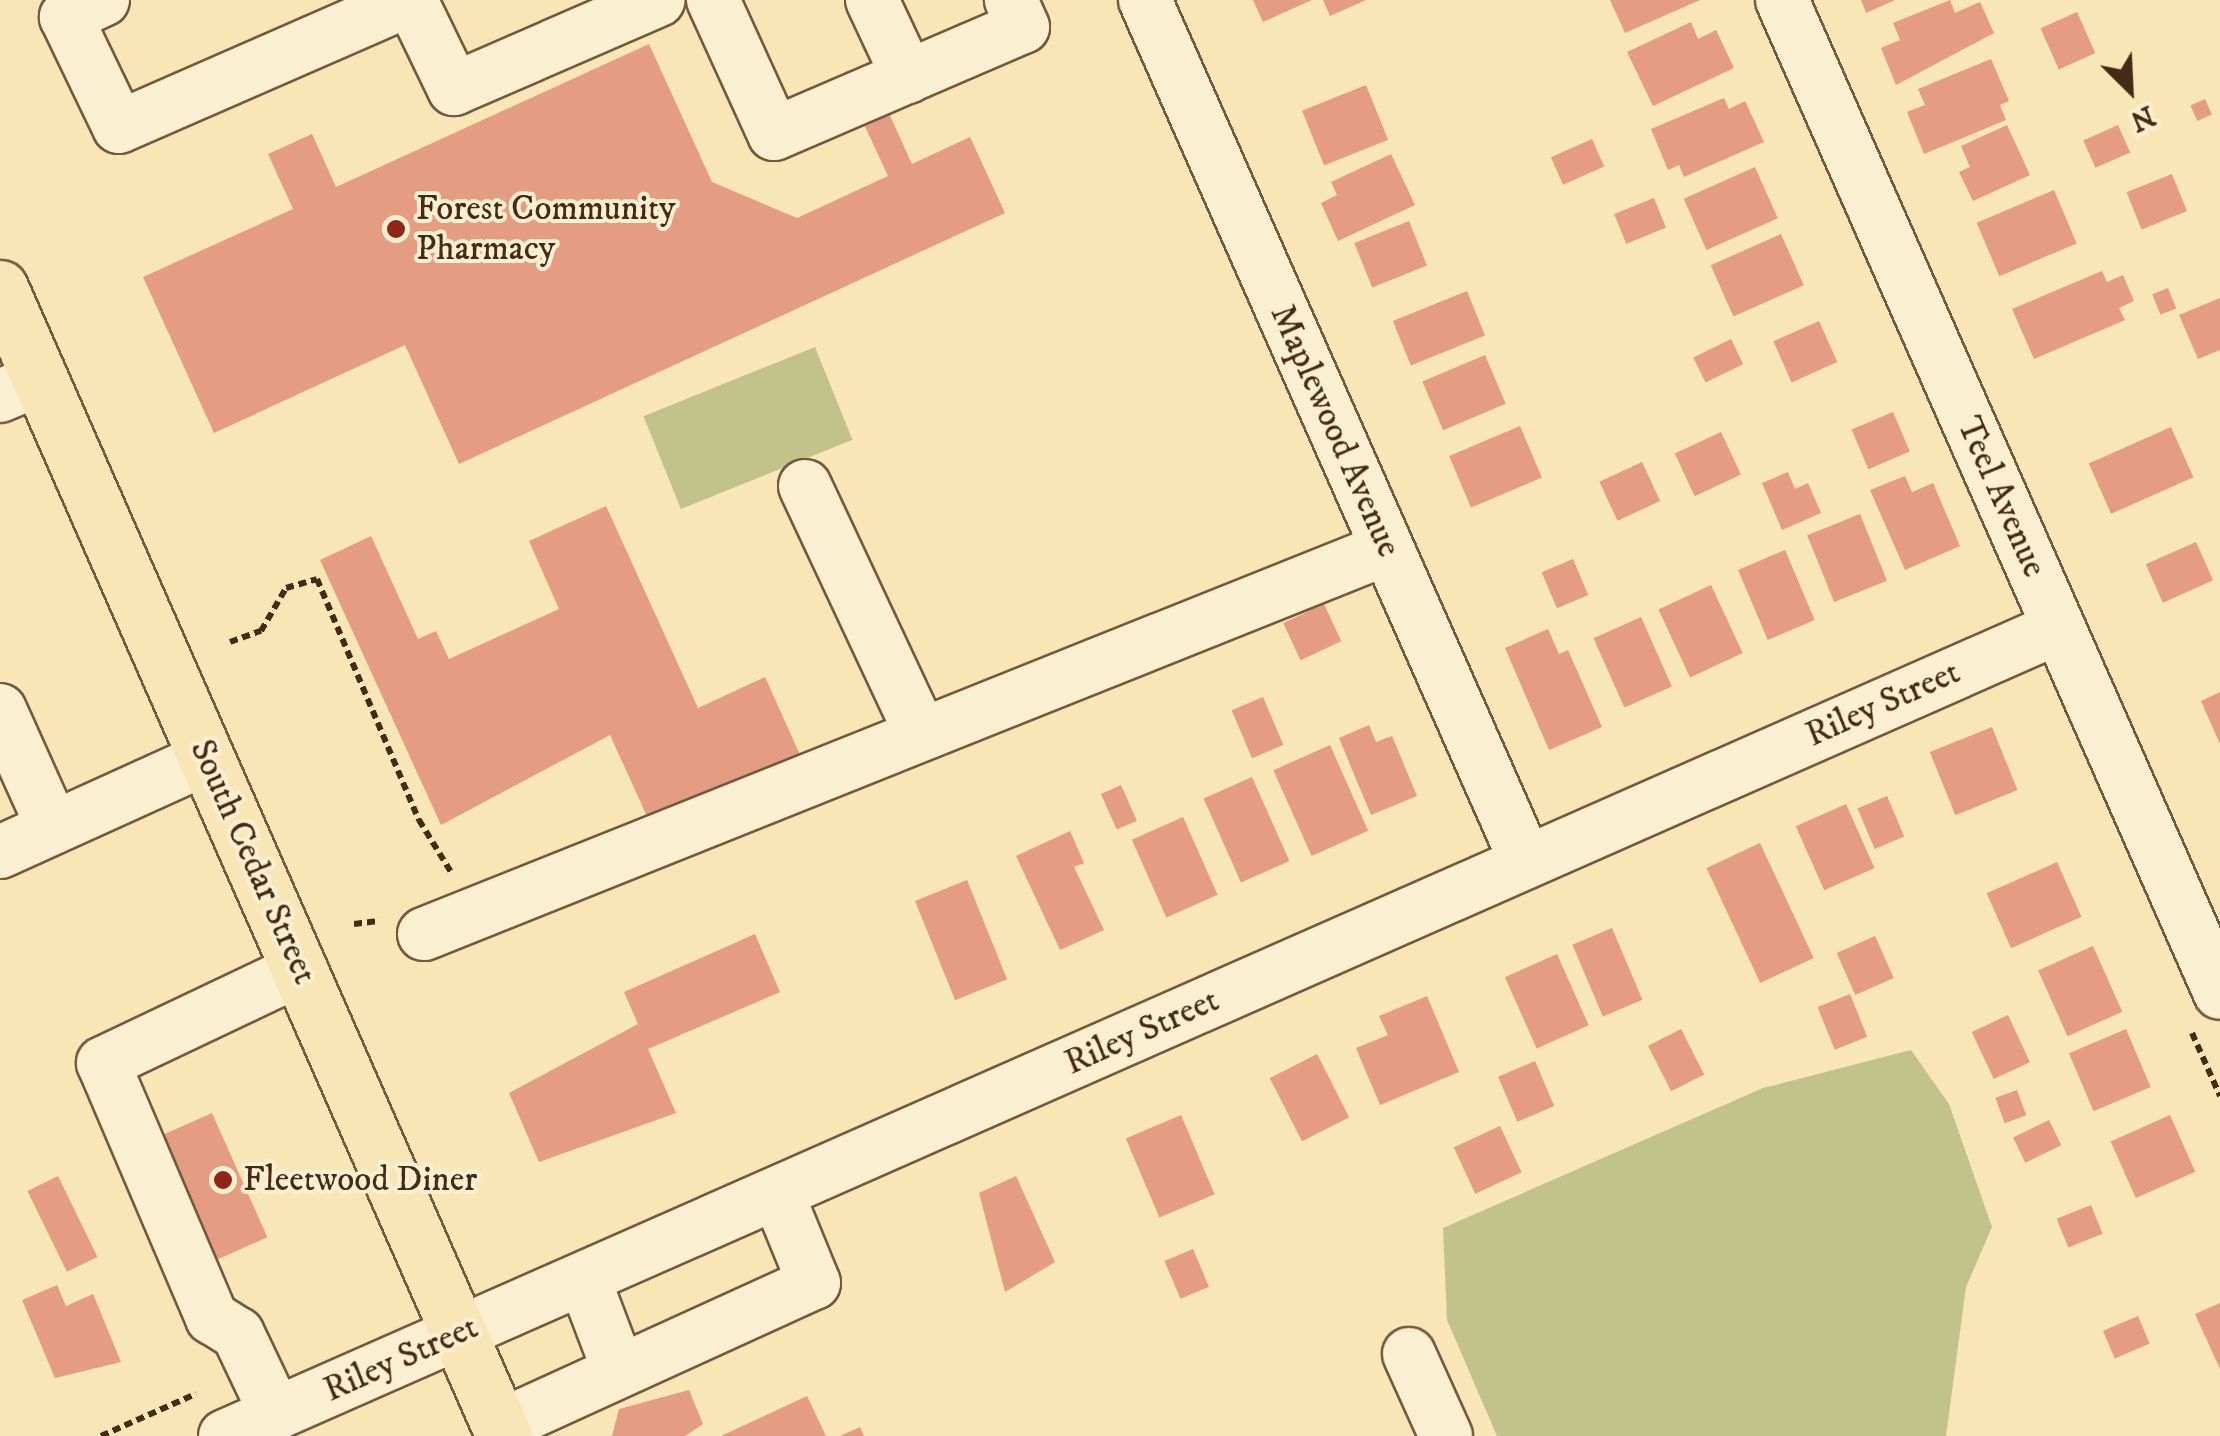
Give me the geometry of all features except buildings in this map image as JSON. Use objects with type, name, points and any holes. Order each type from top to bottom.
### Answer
[{"type":"main road","name":"South Cedar Street","points":[[0,288],[20,388],[208,758],[502,1431]]},
{"type":"street","points":[[103,0],[66,17],[118,127],[410,0],[454,88],[658,0]]},
{"type":"street","points":[[713,0],[774,134],[1023,27],[1011,0]]},
{"type":"street","points":[[872,0],[908,77]]},
{"type":"street","name":"Maplewood Avenue","points":[[1145,0],[1526,862]]},
{"type":"street","name":"Teel Avenue","points":[[1782,0],[2058,628],[2204,1008]]},
{"type":"street","points":[[805,486],[921,734]]},
{"type":"street","points":[[410,927],[921,734],[1242,599],[1386,549]]},
{"type":"street","name":"Riley Street","points":[[225,1436],[2058,628]]},
{"type":"street","points":[[0,710],[52,828]]},
{"type":"street","points":[[0,852],[208,758]]},
{"type":"street","points":[[276,1414],[238,1334],[212,1318],[103,1063],[301,969]]},
{"type":"street","points":[[502,1431],[619,1371],[814,1282],[777,1193]]},
{"type":"street","points":[[584,1279],[619,1371]]},
{"type":"street","points":[[1409,1354],[1446,1436]]},
{"type":"path","points":[[230,642],[261,631],[286,588],[317,579],[455,888]]},
{"type":"path","points":[[354,924],[410,927]]},
{"type":"path","points":[[2204,1008],[2220,1096]]},
{"type":"green space","points":[[815,347],[852,440],[681,509],[643,416]]},
{"type":"green space","points":[[1911,1050],[1949,1104],[1992,1227],[1966,1287],[1946,1436],[1497,1436],[1447,1320],[1443,1228],[1763,1088]]},
{"type":"place","name":"Forest Community Pharmacy","points":[[396,229]]},
{"type":"place","name":"Fleetwood Diner","points":[[223,1180]]}]
